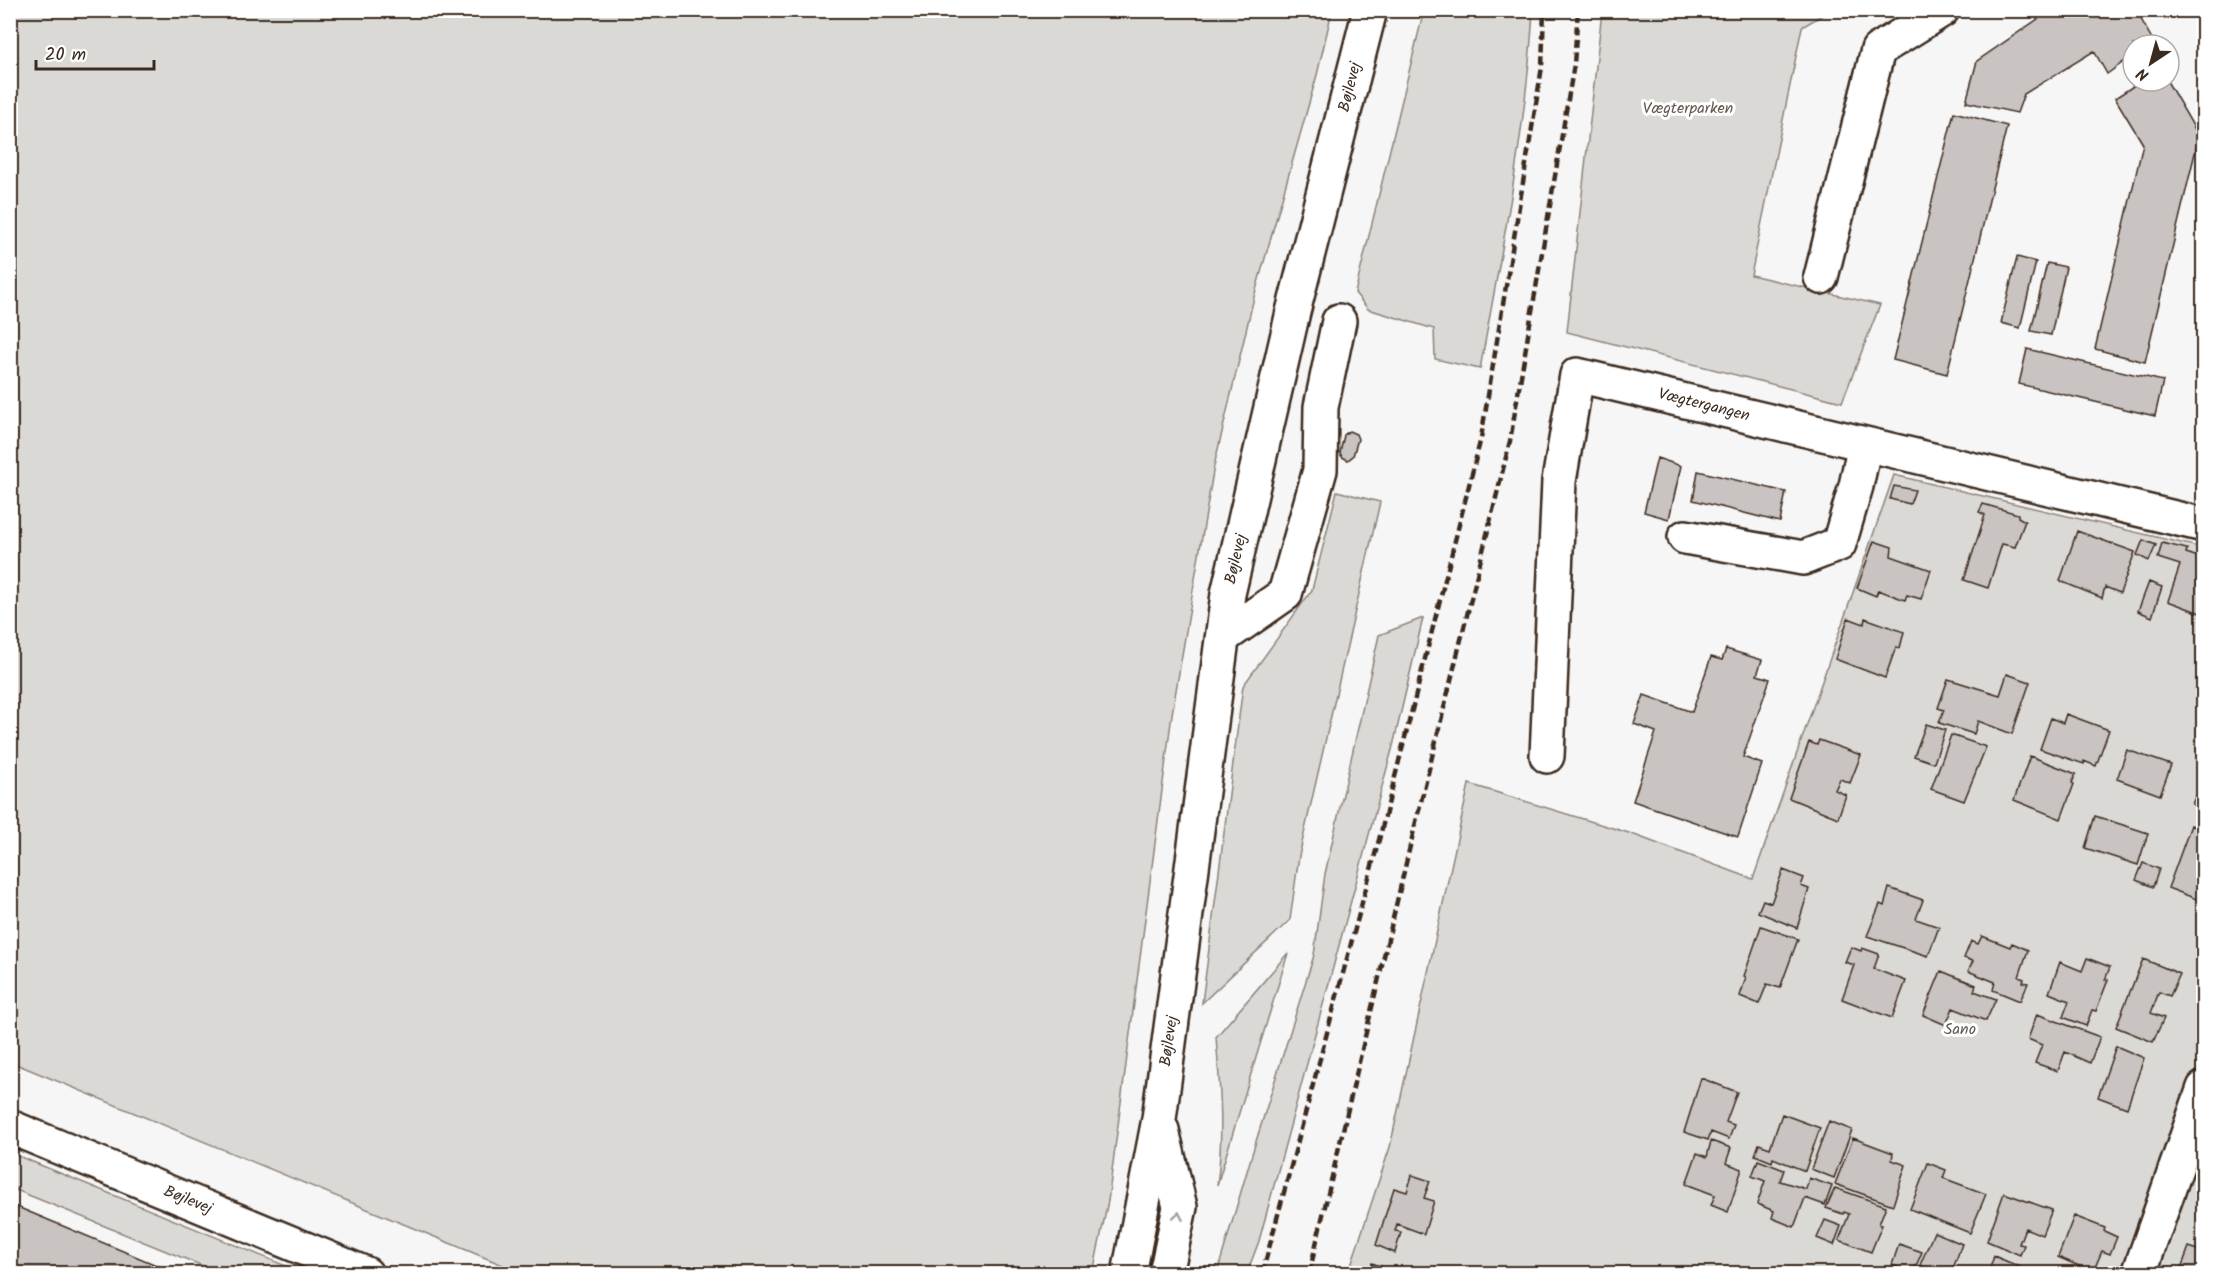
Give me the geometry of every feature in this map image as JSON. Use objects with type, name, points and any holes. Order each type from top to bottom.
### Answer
[{"type":"street","name":"Bøjlevej","points":[[1129,1274],[1159,1119],[1228,594],[1290,323],[1370,10]]},
{"type":"street","points":[[1821,277],[1878,50],[1942,10]]},
{"type":"street","points":[[1223,637],[1285,594],[1320,470],[1322,407],[1339,321]]},
{"type":"street","name":"Vægtergangen","points":[[1547,756],[1559,481],[1577,375],[2204,525]]},
{"type":"street","points":[[1685,537],[1803,558],[1839,544],[1856,486],[1865,444]]},
{"type":"street","points":[[2139,1274],[2204,1088]]},
{"type":"street","name":"Bøjlevej","points":[[1159,1119],[1180,1207],[1167,1274]]},
{"type":"street","name":"Bøjlevej","points":[[10,1127],[366,1274]]},
{"type":"green space","points":[[1424,10],[1533,11],[1519,146],[1480,369],[1435,359],[1434,329],[1368,309],[1355,293]]},
{"type":"green space","points":[[10,11],[1332,11],[1317,75],[1254,297],[1214,466],[1172,714],[1108,1201],[1093,1273],[522,1273],[11,1062]]},
{"type":"green space","name":"Vægterparken","points":[[1602,11],[1829,11],[1802,27],[1751,275],[1880,305],[1842,402],[1567,332]]},
{"type":"green space","name":"Sano","points":[[1894,475],[2203,548],[2203,1273],[1348,1274],[1390,1147],[1469,784],[1629,833],[1753,879]]},
{"type":"green space","points":[[1337,491],[1380,502],[1299,856],[1290,920],[1202,1003],[1243,686],[1312,590]]},
{"type":"green space","points":[[1423,618],[1393,746],[1259,1241],[1247,1273],[1217,1273],[1314,955],[1325,874],[1379,635]]},
{"type":"green space","points":[[1288,953],[1217,1185],[1221,1130],[1216,1037]]},
{"type":"green space","points":[[11,1153],[303,1273],[220,1273],[11,1188]]},
{"type":"building","points":[[2051,10],[2103,10],[2105,14],[2111,10],[2136,10],[2149,33],[2121,33],[2121,64],[2107,74],[2094,51],[2024,94],[2017,113],[1966,102],[1977,61]]},
{"type":"building","points":[[2123,93],[2174,93],[2199,136],[2145,362],[2095,349],[2143,144],[2115,98]]},
{"type":"building","points":[[1954,112],[2007,126],[1947,374],[1893,360]]},
{"type":"building","points":[[2017,257],[2036,262],[2020,328],[2001,323]]},
{"type":"building","points":[[2047,263],[2066,267],[2051,335],[2031,331]]},
{"type":"building","points":[[2027,349],[2163,381],[2155,416],[2019,384]]},
{"type":"building","points":[[1349,431],[1356,434],[1358,439],[1353,456],[1348,460],[1340,453],[1344,435]]},
{"type":"building","points":[[1657,458],[1681,466],[1669,519],[1644,512]]},
{"type":"building","points":[[1698,471],[1786,492],[1780,522],[1693,500]]},
{"type":"building","points":[[1894,486],[1915,490],[1910,504],[1890,499]]},
{"type":"building","points":[[1983,504],[2018,514],[2018,517],[2025,521],[2015,547],[2002,544],[1988,588],[1964,580],[1985,515],[1979,512]]},
{"type":"building","points":[[2077,531],[2135,552],[2120,593],[2105,587],[2102,598],[2060,581]]},
{"type":"building","points":[[2143,540],[2156,545],[2149,561],[2137,555]]},
{"type":"building","points":[[1874,541],[1892,547],[1891,556],[1931,570],[1921,599],[1907,595],[1905,600],[1878,590],[1876,596],[1857,588]]},
{"type":"building","points":[[2162,543],[2187,549],[2186,553],[2204,559],[2198,577],[2204,579],[2204,603],[2200,613],[2168,601],[2180,565],[2158,558]]},
{"type":"building","points":[[2149,582],[2162,587],[2152,617],[2138,611]]},
{"type":"building","points":[[1848,618],[1864,624],[1865,618],[1904,632],[1900,648],[1896,647],[1885,678],[1835,659]]},
{"type":"building","points":[[1726,649],[1762,660],[1757,675],[1770,679],[1743,757],[1762,764],[1738,837],[1633,801],[1656,732],[1634,724],[1644,695],[1692,712],[1711,657],[1722,660]]},
{"type":"building","points":[[2007,674],[2030,682],[2012,734],[1978,721],[1974,734],[1939,723],[1944,710],[1938,708],[1948,679],[2000,695]]},
{"type":"building","points":[[2066,714],[2109,730],[2096,766],[2040,749],[2051,718],[2063,723]]},
{"type":"building","points":[[1926,724],[1945,730],[1934,763],[1914,756]]},
{"type":"building","points":[[1951,735],[1986,747],[1964,801],[1931,789]]},
{"type":"building","points":[[1819,740],[1861,755],[1850,783],[1840,779],[1835,790],[1846,795],[1838,818],[1789,798],[1809,742],[1817,745]]},
{"type":"building","points":[[2127,750],[2171,765],[2160,795],[2117,779]]},
{"type":"building","points":[[2030,756],[2076,774],[2061,819],[2014,800]]},
{"type":"building","points":[[2204,777],[2204,809],[2192,804]]},
{"type":"building","points":[[2095,816],[2148,833],[2138,865],[2085,848]]},
{"type":"building","points":[[2191,825],[2204,830],[2204,902],[2168,888]]},
{"type":"building","points":[[2143,863],[2159,869],[2153,887],[2136,880]]},
{"type":"building","points":[[1783,870],[1804,878],[1801,886],[1809,889],[1797,928],[1758,912],[1763,900],[1771,903]]},
{"type":"building","points":[[1889,888],[1923,900],[1916,919],[1939,927],[1928,956],[1867,936],[1880,904],[1884,906]]},
{"type":"building","points":[[1761,926],[1798,939],[1780,988],[1767,984],[1759,1004],[1740,996],[1746,977],[1744,976]]},
{"type":"building","points":[[1982,936],[2010,947],[2012,943],[2028,950],[2019,977],[2024,979],[2023,982],[2028,983],[2020,1001],[1993,990],[1995,982],[1968,971],[1973,961],[1964,958],[1971,941],[1978,944]]},
{"type":"building","points":[[1851,947],[1879,954],[1874,969],[1906,981],[1892,1018],[1842,999],[1854,965],[1845,962]]},
{"type":"building","points":[[2087,958],[2110,967],[2105,980],[2108,980],[2096,1011],[2092,1010],[2086,1026],[2063,1017],[2069,1001],[2049,993],[2060,962],[2082,971]]},
{"type":"building","points":[[2143,959],[2180,974],[2170,996],[2159,992],[2151,1013],[2164,1018],[2153,1042],[2116,1027]]},
{"type":"building","points":[[1941,971],[1976,985],[1974,991],[1996,999],[1986,1021],[1953,1008],[1946,1025],[1923,1015]]},
{"type":"building","points":[[2037,1014],[2100,1037],[2090,1063],[2065,1052],[2058,1071],[2035,1063],[2042,1045],[2028,1039]]},
{"type":"building","points":[[2116,1046],[2144,1058],[2127,1108],[2098,1097]]},
{"type":"building","points":[[1701,1078],[1737,1092],[1726,1122],[1734,1125],[1729,1139],[1711,1132],[1708,1140],[1684,1132]]},
{"type":"building","points":[[1782,1114],[1820,1128],[1805,1171],[1773,1158],[1772,1162],[1755,1155],[1759,1144],[1770,1148]]},
{"type":"building","points":[[1829,1121],[1852,1130],[1834,1178],[1811,1169]]},
{"type":"building","points":[[1853,1138],[1893,1153],[1892,1160],[1906,1165],[1893,1205],[1835,1184]]},
{"type":"building","points":[[1711,1141],[1731,1148],[1726,1163],[1742,1169],[1728,1212],[1711,1205],[1715,1195],[1686,1184],[1697,1153],[1707,1157]]},
{"type":"building","points":[[1758,1160],[1784,1170],[1780,1181],[1806,1189],[1809,1178],[1832,1186],[1825,1205],[1805,1198],[1794,1227],[1772,1218],[1774,1211],[1757,1204],[1765,1181],[1752,1176]]},
{"type":"building","points":[[1928,1163],[1946,1170],[1943,1178],[1986,1194],[1970,1233],[1910,1209]]},
{"type":"building","points":[[1412,1175],[1430,1181],[1424,1198],[1434,1201],[1424,1234],[1397,1224],[1395,1231],[1401,1232],[1395,1253],[1376,1245],[1394,1188],[1407,1192]]},
{"type":"building","points":[[1835,1188],[1886,1206],[1879,1224],[1882,1225],[1871,1252],[1839,1240],[1849,1214],[1826,1208]]},
{"type":"building","points":[[2004,1193],[2052,1210],[2042,1235],[2025,1228],[2019,1244],[2024,1245],[2020,1255],[1987,1241]]},
{"type":"building","points":[[10,1204],[171,1271],[172,1274],[10,1274]]},
{"type":"building","points":[[2074,1216],[2105,1228],[2104,1231],[2117,1237],[2110,1254],[2102,1251],[2093,1272],[2058,1257]]},
{"type":"building","points":[[1825,1220],[1841,1226],[1834,1245],[1817,1238]]},
{"type":"building","points":[[1934,1232],[1962,1244],[1951,1274],[1940,1274],[1920,1265]]},
{"type":"building","points":[[1899,1244],[1922,1252],[1913,1273],[1892,1265]]},
{"type":"building","points":[[2189,1247],[2204,1252],[2204,1274],[2179,1274]]},
{"type":"building","points":[[1994,1256],[2020,1267],[2018,1274],[1988,1274]]},
{"type":"building","points":[[1372,1263],[1395,1271],[1394,1274],[1369,1274]]},
{"type":"railway","points":[[1262,1274],[1380,836],[1481,438],[1542,67],[1544,10]]},
{"type":"railway","points":[[1309,1274],[1411,842],[1510,441],[1574,64],[1578,10]]}]
